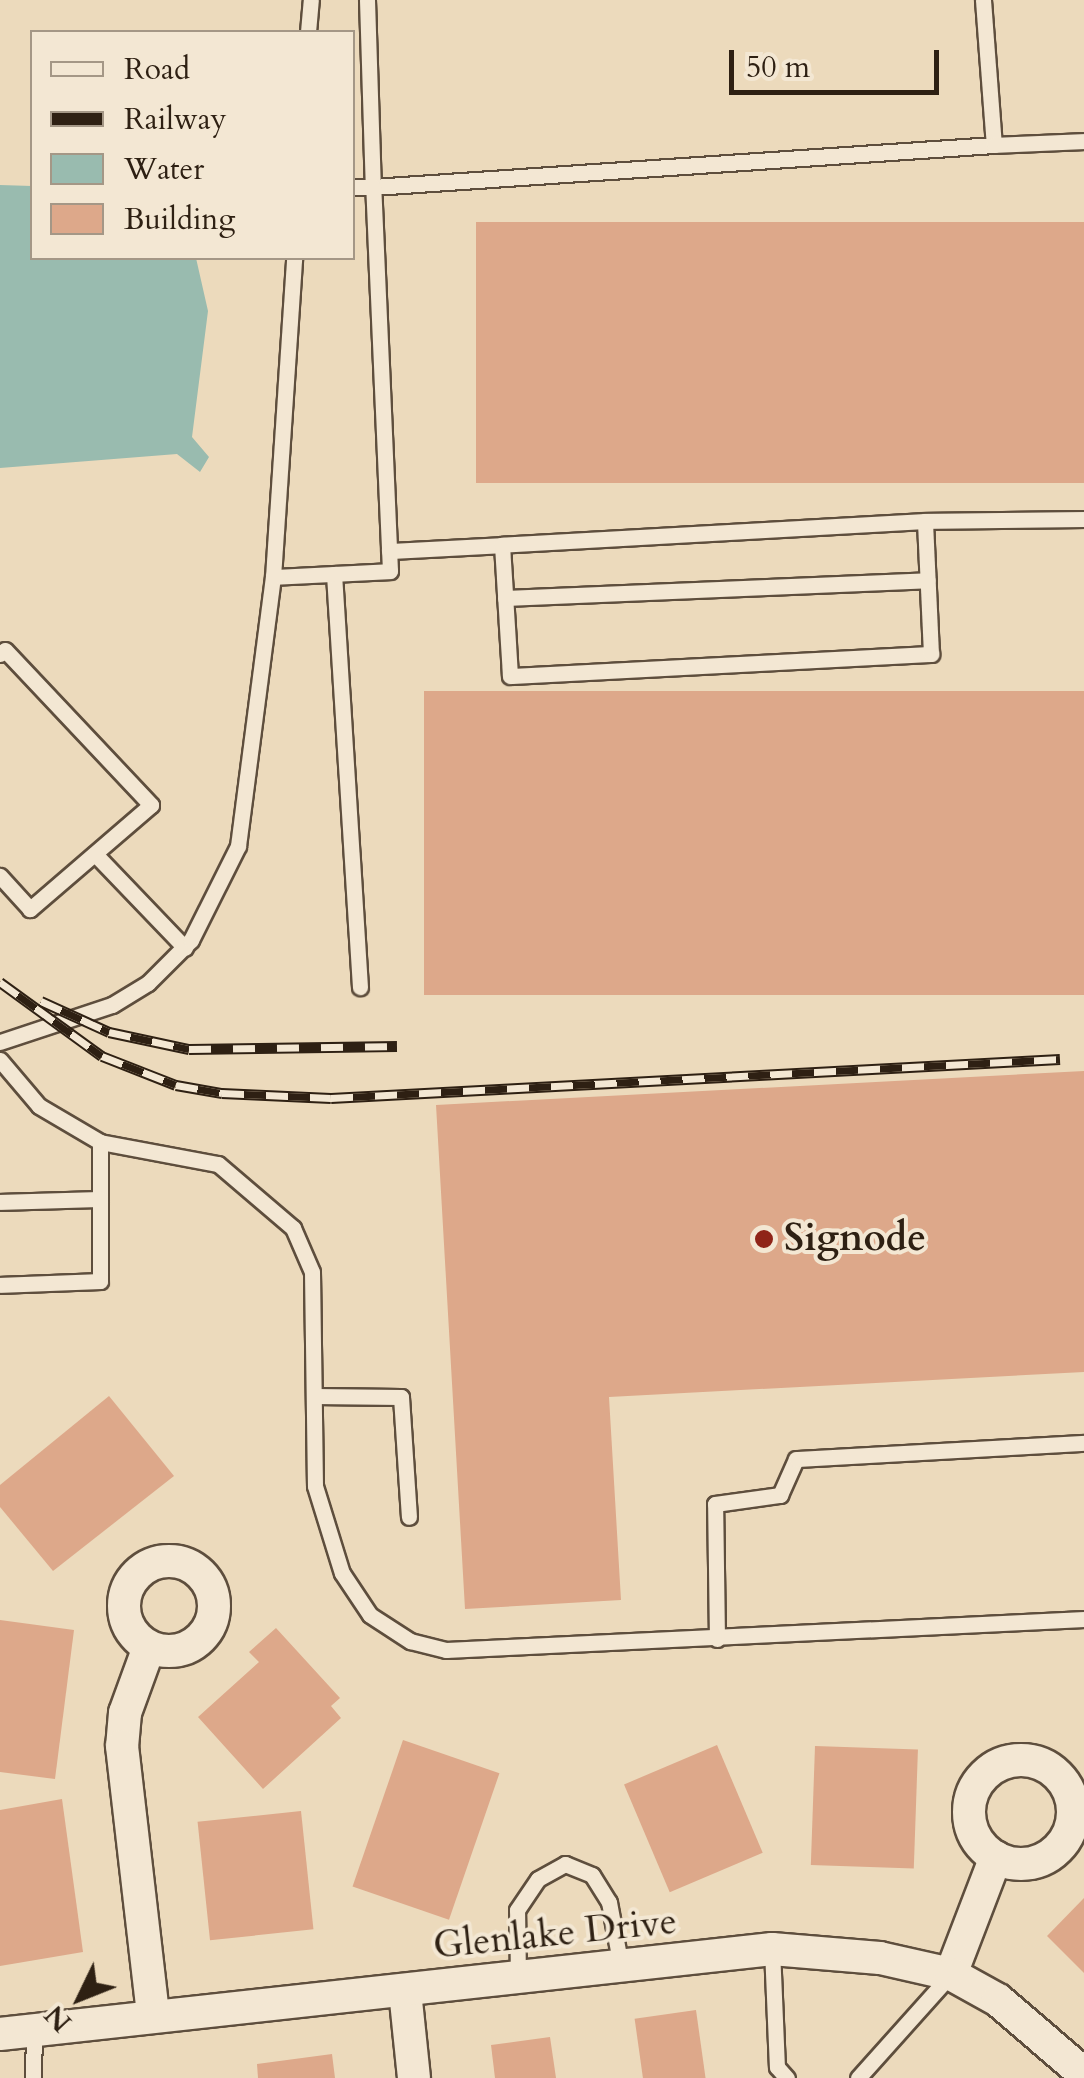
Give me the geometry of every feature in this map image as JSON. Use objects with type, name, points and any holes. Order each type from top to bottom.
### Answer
[{"type":"street","points":[[149,1647],[125,1713],[122,1746],[153,2013]]},
{"type":"street","points":[[951,1974],[996,1857]]},
{"type":"street","name":"Glenlake Drive","points":[[0,2034],[153,2013],[405,1991],[772,1950],[880,1958],[951,1974],[998,2000],[1084,2074]]},
{"type":"street","points":[[405,1991],[414,2078]]},
{"type":"lane","points":[[308,30],[310,0]]},
{"type":"lane","points":[[273,577],[390,570],[367,0]]},
{"type":"lane","points":[[983,0],[994,144]]},
{"type":"lane","points":[[355,187],[1084,141]]},
{"type":"lane","points":[[0,1042],[112,1005],[184,948],[238,846],[273,577],[294,260]]},
{"type":"lane","points":[[389,552],[926,521],[1084,520]]},
{"type":"lane","points":[[502,545],[510,676],[931,654],[926,521]]},
{"type":"lane","points":[[334,574],[360,987]]},
{"type":"lane","points":[[505,598],[928,580]]},
{"type":"lane","points":[[0,654],[5,650],[151,805],[30,908],[0,876]]},
{"type":"lane","points":[[95,854],[184,948]]},
{"type":"lane","points":[[0,1060],[40,1106],[100,1142],[165,1149],[218,1164],[292,1228],[312,1272],[315,1486],[342,1573],[370,1615],[410,1642],[446,1650],[1084,1620]]},
{"type":"lane","points":[[0,1285],[100,1281],[100,1142]]},
{"type":"lane","points":[[0,1202],[100,1199]]},
{"type":"lane","points":[[314,1396],[401,1397],[409,1517]]},
{"type":"lane","points":[[717,1639],[715,1504],[780,1495],[796,1459],[1084,1443]]},
{"type":"lane","points":[[518,1978],[516,1910],[538,1879],[565,1864],[592,1875],[609,1902],[621,1967]]},
{"type":"lane","points":[[772,1950],[777,2067],[787,2078]]},
{"type":"lane","points":[[858,2078],[951,1974]]},
{"type":"lane","points":[[33,2078],[34,2032]]},
{"type":"water","points":[[0,185],[30,186],[30,260],[196,260],[208,311],[192,437],[209,457],[200,472],[177,454],[0,468]]},
{"type":"building","points":[[476,222],[1084,222],[1084,483],[476,483]]},
{"type":"building","points":[[424,691],[1084,691],[1084,995],[424,995]]},
{"type":"building","name":"Signode","points":[[1084,1071],[1084,1372],[609,1397],[621,1600],[465,1609],[436,1105]]},
{"type":"building","points":[[109,1396],[174,1476],[53,1571],[0,1507],[0,1485]]},
{"type":"building","points":[[0,1620],[74,1630],[55,1779],[0,1772]]},
{"type":"building","points":[[276,1628],[340,1698],[331,1706],[341,1718],[263,1789],[198,1717],[259,1662],[249,1652]]},
{"type":"building","points":[[403,1740],[499,1773],[449,1920],[353,1887]]},
{"type":"building","points":[[717,1745],[763,1853],[670,1892],[624,1784]]},
{"type":"building","points":[[815,1746],[918,1750],[914,1869],[811,1865]]},
{"type":"building","points":[[62,1799],[83,1952],[0,1966],[0,1810]]},
{"type":"building","points":[[301,1811],[313,1929],[210,1940],[198,1822]]},
{"type":"building","points":[[1084,1898],[1084,1973],[1047,1936]]},
{"type":"building","points":[[696,2010],[706,2078],[643,2078],[635,2019]]},
{"type":"building","points":[[550,2037],[556,2078],[495,2078],[491,2045]]},
{"type":"building","points":[[332,2054],[335,2078],[258,2078],[257,2064]]},
{"type":"railway","points":[[0,982],[102,1056],[176,1085],[222,1093],[331,1098],[1060,1059]]},
{"type":"railway","points":[[41,1001],[109,1032],[189,1049],[397,1046]]},
{"type":"place","name":"Signode","points":[[764,1239]]}]
